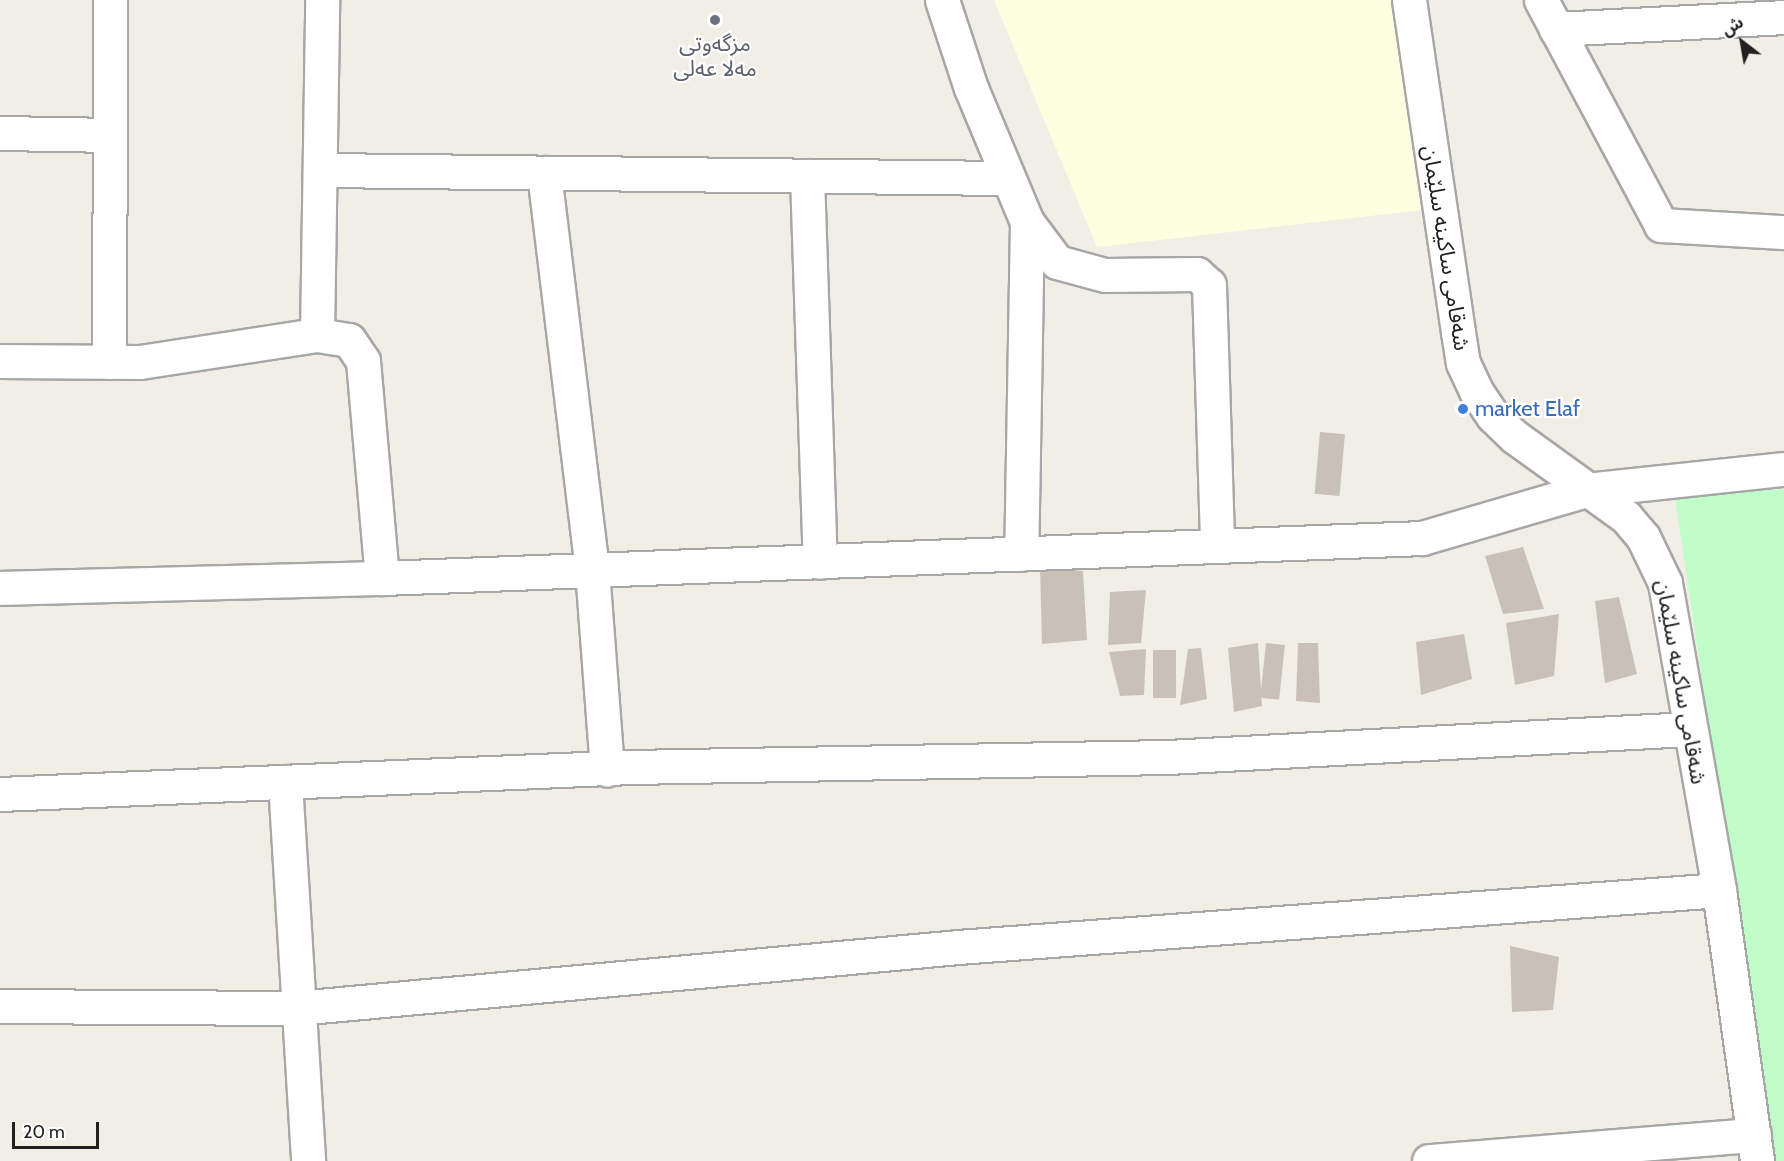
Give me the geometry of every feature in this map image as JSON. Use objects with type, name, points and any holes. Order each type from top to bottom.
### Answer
[{"type":"street","points":[[109,362],[110,0]]},
{"type":"street","points":[[317,335],[322,0]]},
{"type":"street","points":[[942,0],[971,88],[1027,222],[1057,262],[1105,275],[1197,274],[1209,285],[1217,546]]},
{"type":"street","name":"شەقامی ساکینە سلێمان","points":[[1409,0],[1464,363],[1493,416],[1586,490],[1626,517],[1656,559],[1665,583],[1719,890],[1756,1148]]},
{"type":"street","points":[[1541,0],[1661,225],[1784,232]]},
{"type":"street","points":[[1556,29],[1784,17]]},
{"type":"street","points":[[0,133],[110,135]]},
{"type":"street","points":[[321,170],[1008,178]]},
{"type":"street","points":[[544,173],[592,570],[607,769]]},
{"type":"street","points":[[807,176],[820,562]]},
{"type":"street","points":[[1021,554],[1027,222]]},
{"type":"street","points":[[0,361],[140,362],[317,335],[349,340],[363,361],[382,579]]},
{"type":"street","points":[[0,588],[382,579],[1422,538],[1586,490],[1784,469]]},
{"type":"street","points":[[0,794],[607,769],[1168,757],[1689,729]]},
{"type":"street","points":[[285,782],[308,1161]]},
{"type":"street","points":[[0,1006],[297,1008],[958,947],[1719,890]]},
{"type":"street","points":[[1430,1161],[1756,1148]]},
{"type":"shaded area","points":[[994,0],[1396,0],[1423,210],[1097,247]]},
{"type":"green space","points":[[1784,489],[1784,1161],[1773,1161],[1675,497]]},
{"type":"building","points":[[1320,432],[1345,434],[1340,496],[1315,494]]},
{"type":"building","points":[[1523,547],[1544,609],[1503,614],[1485,556]]},
{"type":"building","points":[[1040,566],[1083,571],[1087,640],[1042,644]]},
{"type":"building","points":[[1146,590],[1141,643],[1108,645],[1110,592]]},
{"type":"building","points":[[1619,597],[1637,674],[1605,683],[1595,601]]},
{"type":"building","points":[[1559,614],[1554,676],[1515,685],[1506,623]]},
{"type":"building","points":[[1464,634],[1472,679],[1421,695],[1416,642]]},
{"type":"building","points":[[1258,643],[1262,706],[1234,712],[1228,648]]},
{"type":"building","points":[[1266,643],[1285,645],[1279,700],[1260,698]]},
{"type":"building","points":[[1298,643],[1318,643],[1320,703],[1296,701]]},
{"type":"building","points":[[1201,648],[1207,699],[1180,705],[1188,649]]},
{"type":"building","points":[[1146,649],[1144,695],[1120,696],[1109,652]]},
{"type":"building","points":[[1153,650],[1176,650],[1176,698],[1153,698]]},
{"type":"building","points":[[1510,946],[1559,957],[1553,1010],[1512,1012]]},
{"type":"place","name":"مزگەوتی مەلا عەلی","points":[[715,20]]},
{"type":"place","name":"market Elaf","points":[[1463,409]]}]
